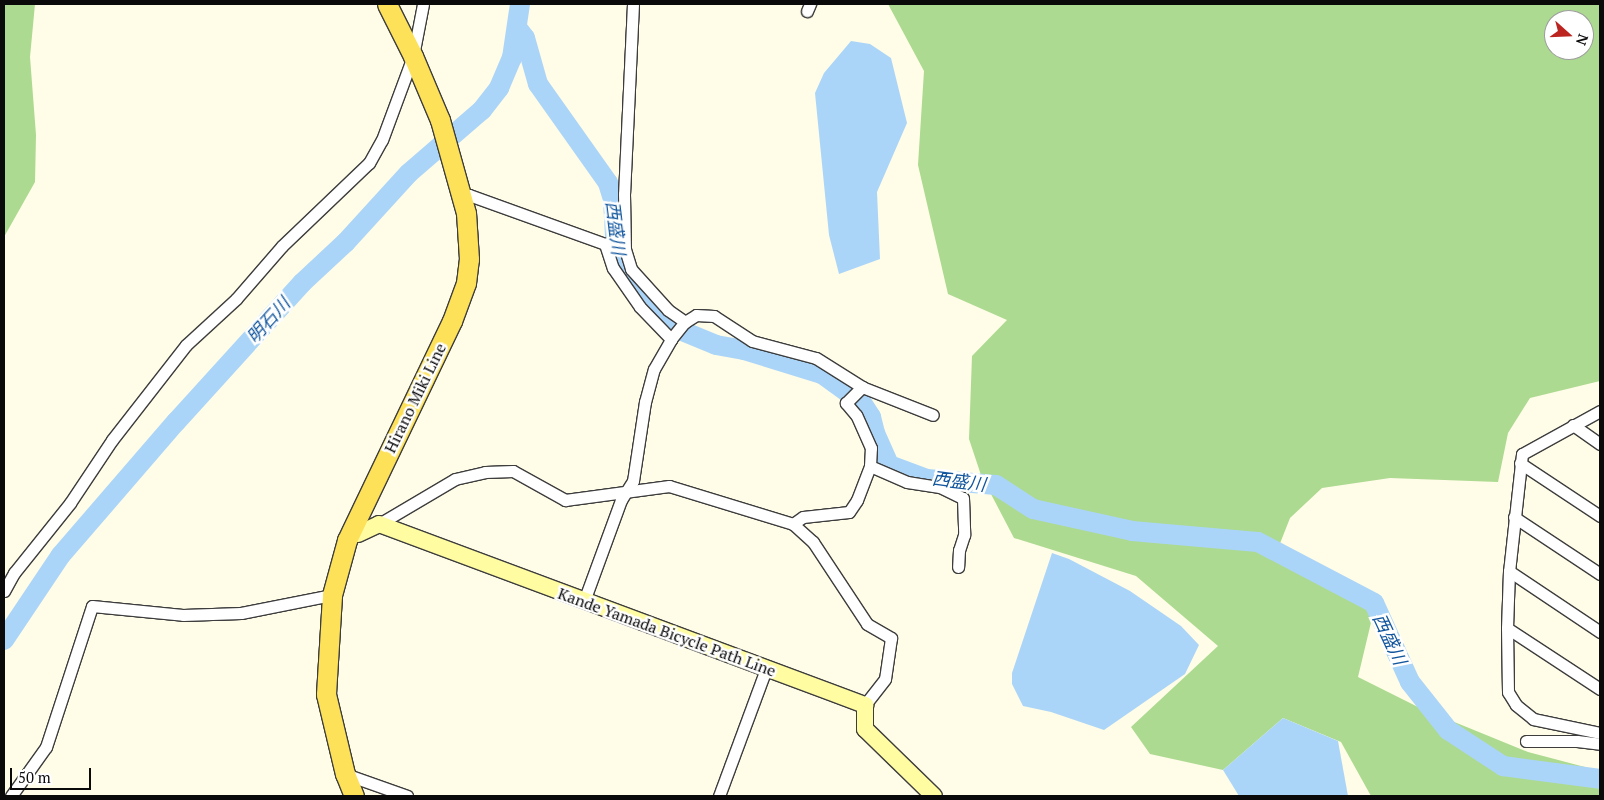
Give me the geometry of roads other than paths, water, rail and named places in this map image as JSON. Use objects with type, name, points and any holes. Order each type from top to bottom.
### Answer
[{"type":"main road","name":"Hirano Miki Line","points":[[354,796],[345,774],[326,694],[332,595],[352,537],[452,321],[466,283],[469,259],[466,213],[440,120],[413,56],[387,4]]},
{"type":"main road","points":[[352,537],[379,524]]},
{"type":"main road","name":"Kande Yamada Bicycle Path Line","points":[[379,524],[865,705]]},
{"type":"main road","points":[[865,705],[865,729],[934,796]]},
{"type":"street","points":[[4,591],[14,574],[70,503],[112,440],[186,345],[236,299],[282,246],[369,163],[382,140],[413,56],[423,4]]},
{"type":"street","points":[[633,4],[624,194],[625,249],[631,269],[668,310],[685,322]]},
{"type":"street","points":[[462,194],[605,244],[613,268],[640,307],[671,339]]},
{"type":"street","points":[[584,601],[621,500],[634,480],[645,402],[654,368],[671,339],[685,322],[696,315],[714,316],[752,341],[816,358],[862,387],[933,415]]},
{"type":"street","points":[[793,524],[803,517],[849,512],[857,500],[870,466],[871,448],[856,415],[846,403],[862,387]]},
{"type":"street","points":[[1600,411],[1522,454],[1509,572],[1507,628],[1508,692],[1516,705],[1533,719],[1600,733]]},
{"type":"street","points":[[1573,425],[1600,444]]},
{"type":"street","points":[[1520,463],[1600,516]]},
{"type":"street","points":[[870,466],[907,482],[940,487],[963,498],[964,535],[959,550],[958,567]]},
{"type":"street","points":[[379,524],[455,479],[485,472],[513,471],[565,500],[669,486],[793,524],[813,542],[867,624],[891,638],[885,679],[865,705]]},
{"type":"street","points":[[1514,518],[1600,574]]},
{"type":"street","points":[[1509,572],[1600,632]]},
{"type":"street","points":[[11,796],[46,747],[92,606],[183,615],[241,614],[332,595]]},
{"type":"street","points":[[1507,628],[1600,689]]},
{"type":"street","points":[[719,796],[766,669]]},
{"type":"street","points":[[1526,741],[1577,741],[1600,744]]},
{"type":"street","points":[[345,774],[407,796]]},
{"type":"water","points":[[851,41],[870,44],[891,58],[907,123],[877,192],[880,259],[839,274],[829,235],[815,93],[824,73]]},
{"type":"water","points":[[1052,553],[1069,559],[1130,591],[1181,626],[1199,645],[1185,674],[1104,730],[1051,712],[1023,706],[1012,684],[1012,673]]},
{"type":"water","points":[[1283,718],[1338,741],[1348,796],[1239,796],[1223,770]]},
{"type":"waterway","name":"明石川","points":[[4,640],[61,555],[176,422],[302,283],[346,242],[409,173],[482,110],[499,88],[512,58],[520,4]]},
{"type":"waterway","name":"西盛川","points":[[518,29],[525,38],[538,84],[608,183],[613,199],[616,254],[625,274],[650,304],[675,328],[716,345],[744,350],[822,374],[862,403],[871,417],[875,433],[889,465],[927,479],[996,485],[1033,509],[1132,531],[1258,542],[1374,603],[1410,682],[1448,730],[1503,766],[1600,779]]}]
